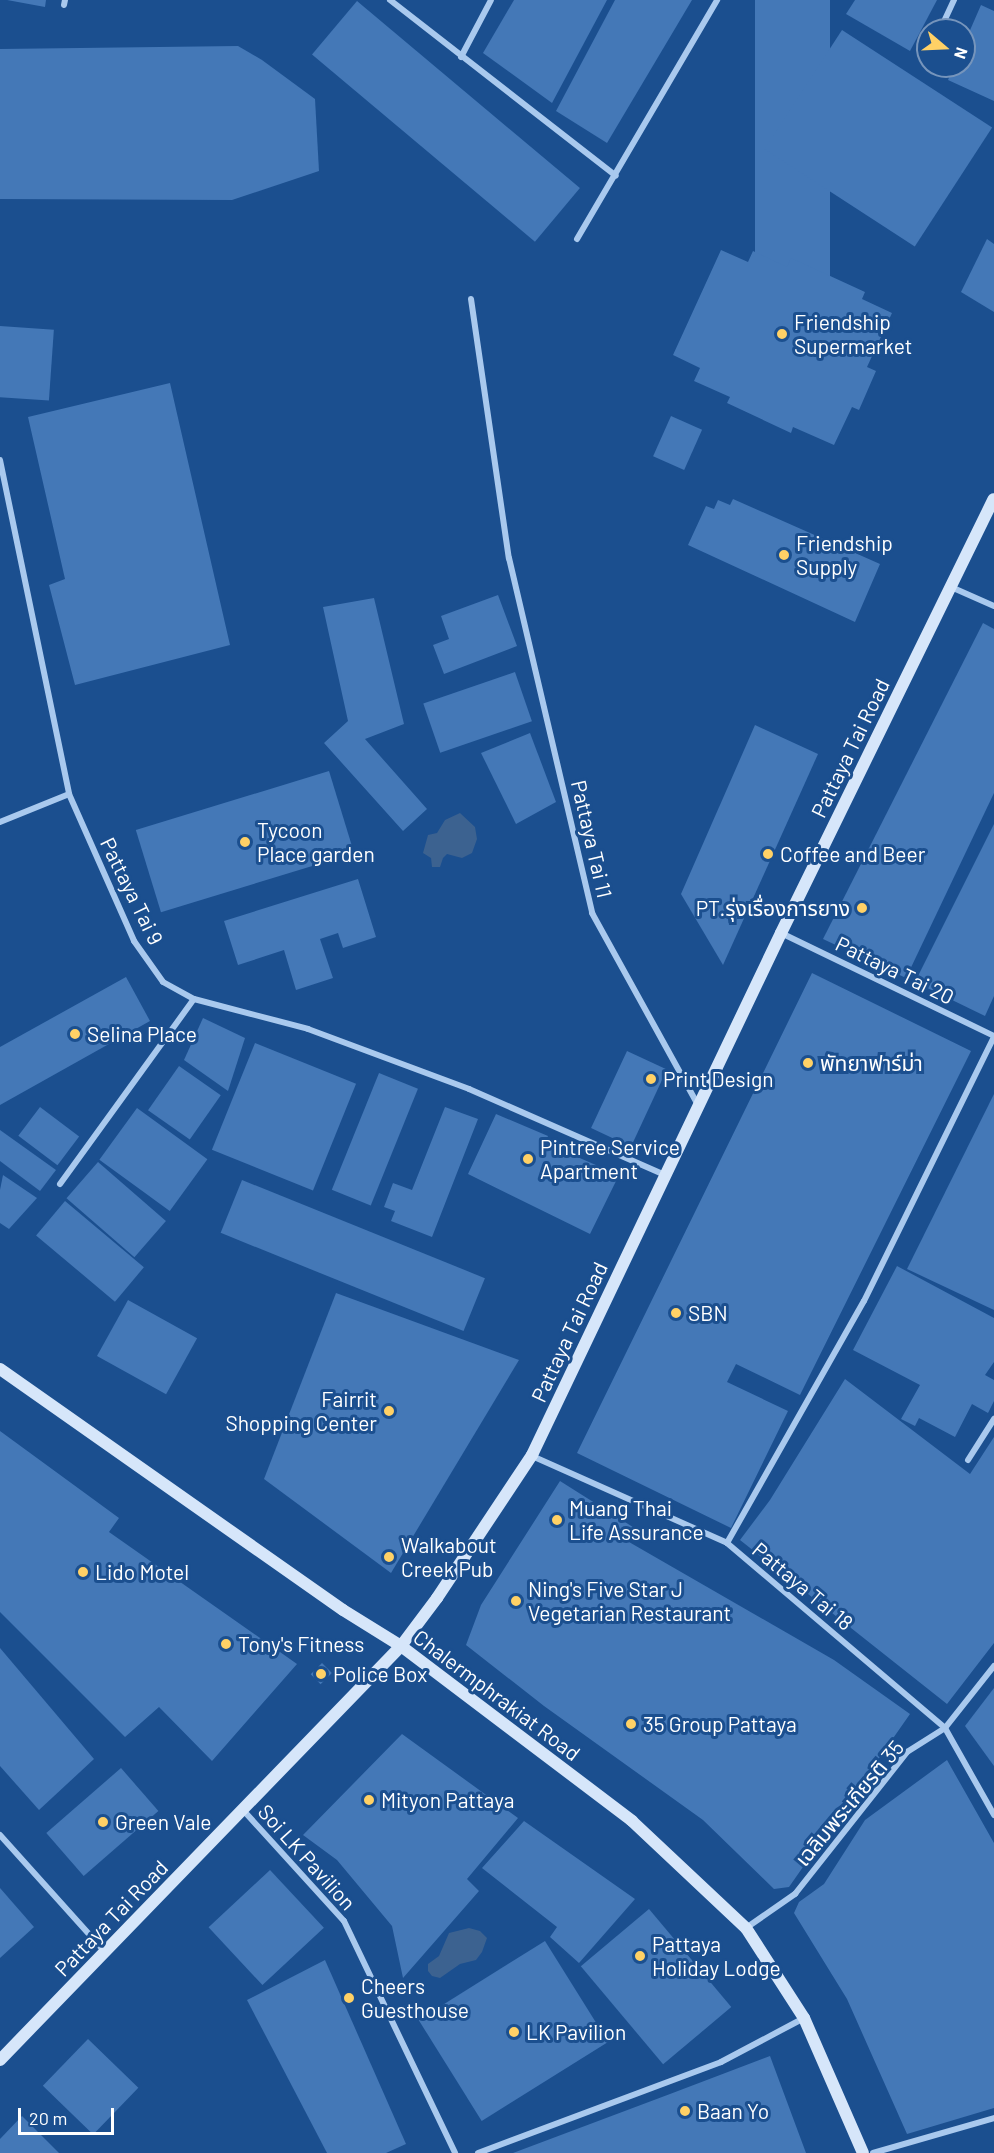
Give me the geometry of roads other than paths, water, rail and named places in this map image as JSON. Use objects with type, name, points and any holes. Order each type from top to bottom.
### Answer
[{"type":"main road","name":"Pattaya Tai Road","points":[[0,2060],[401,1646],[532,1455],[781,933],[994,499]]},
{"type":"main road","name":"Chalermphrakiat Road","points":[[0,1369],[343,1610],[401,1646],[632,1821],[746,1928],[804,2018],[863,2153]]},
{"type":"street","points":[[390,0],[616,177]]},
{"type":"street","points":[[461,57],[491,0]]},
{"type":"street","points":[[578,239],[717,0]]},
{"type":"street","points":[[946,18],[954,0]]},
{"type":"street","name":"Pattaya Tai 11","points":[[471,299],[509,558],[592,913],[698,1106]]},
{"type":"street","name":"Pattaya Tai 9","points":[[0,460],[69,794],[134,941],[163,982],[194,999],[308,1029],[469,1089],[665,1175]]},
{"type":"street","points":[[951,586],[994,606]]},
{"type":"street","points":[[0,822],[69,794]]},
{"type":"street","name":"Pattaya Tai 20","points":[[781,933],[994,1036]]},
{"type":"street","points":[[60,1184],[194,999]]},
{"type":"street","points":[[728,1544],[864,1301],[994,1036]]},
{"type":"street","points":[[968,1460],[994,1419]]},
{"type":"street","name":"Pattaya Tai 18","points":[[532,1455],[728,1544],[945,1728],[994,1815]]},
{"type":"street","name":"เฉลิมพระเกียรติ 35","points":[[746,1928],[795,1894],[907,1752],[945,1728],[994,1666]]},
{"type":"street","name":"Soi LK Pavilion","points":[[243,1810],[344,1921],[454,2153]]},
{"type":"street","points":[[0,1835],[105,1952]]},
{"type":"street","points":[[478,2153],[721,2061],[804,2018]]},
{"type":"street","points":[[873,2153],[994,2118]]},
{"type":"water","points":[[460,813],[475,827],[477,839],[472,853],[462,858],[447,854],[440,867],[432,867],[431,858],[423,853],[428,835],[437,833],[445,820]]},
{"type":"water","points":[[469,1928],[480,1931],[487,1938],[476,1960],[460,1964],[440,1978],[432,1976],[428,1971],[428,1964],[439,1956],[449,1933]]},
{"type":"place","name":"Friendship Supermarket","points":[[782,334]]},
{"type":"place","name":"Friendship Supply","points":[[784,555]]},
{"type":"place","name":"Tycoon Place garden","points":[[245,842]]},
{"type":"place","name":"Coffee and Beer","points":[[768,854]]},
{"type":"place","name":"PT.รุ่งเรื่องการยาง","points":[[862,908]]},
{"type":"place","name":"Selina Place","points":[[75,1034]]},
{"type":"place","name":"พัทยาฟาร์ม่า","points":[[808,1063]]},
{"type":"place","name":"Print Design","points":[[651,1079]]},
{"type":"place","name":"Pintree Service Apartment","points":[[528,1159]]},
{"type":"place","name":"SBN","points":[[676,1313]]},
{"type":"place","name":"Fairrit Shopping Center","points":[[389,1411]]},
{"type":"place","name":"Muang Thai Life Assurance","points":[[557,1520]]},
{"type":"place","name":"Walkabout Creek Pub","points":[[389,1557]]},
{"type":"place","name":"Lido Motel","points":[[83,1572]]},
{"type":"place","name":"Ning's Five Star J Vegetarian Restaurant","points":[[516,1601]]},
{"type":"place","name":"Tony's Fitness","points":[[226,1644]]},
{"type":"place","name":"Police Box","points":[[321,1674]]},
{"type":"place","name":"35 Group Pattaya","points":[[631,1724]]},
{"type":"place","name":"Mityon Pattaya","points":[[369,1800]]},
{"type":"place","name":"Green Vale","points":[[103,1822]]},
{"type":"place","name":"Pattaya Holiday Lodge","points":[[640,1956]]},
{"type":"place","name":"Cheers Guesthouse","points":[[349,1998]]},
{"type":"place","name":"LK Pavilion","points":[[514,2032]]},
{"type":"place","name":"Baan Yo","points":[[685,2111]]}]
